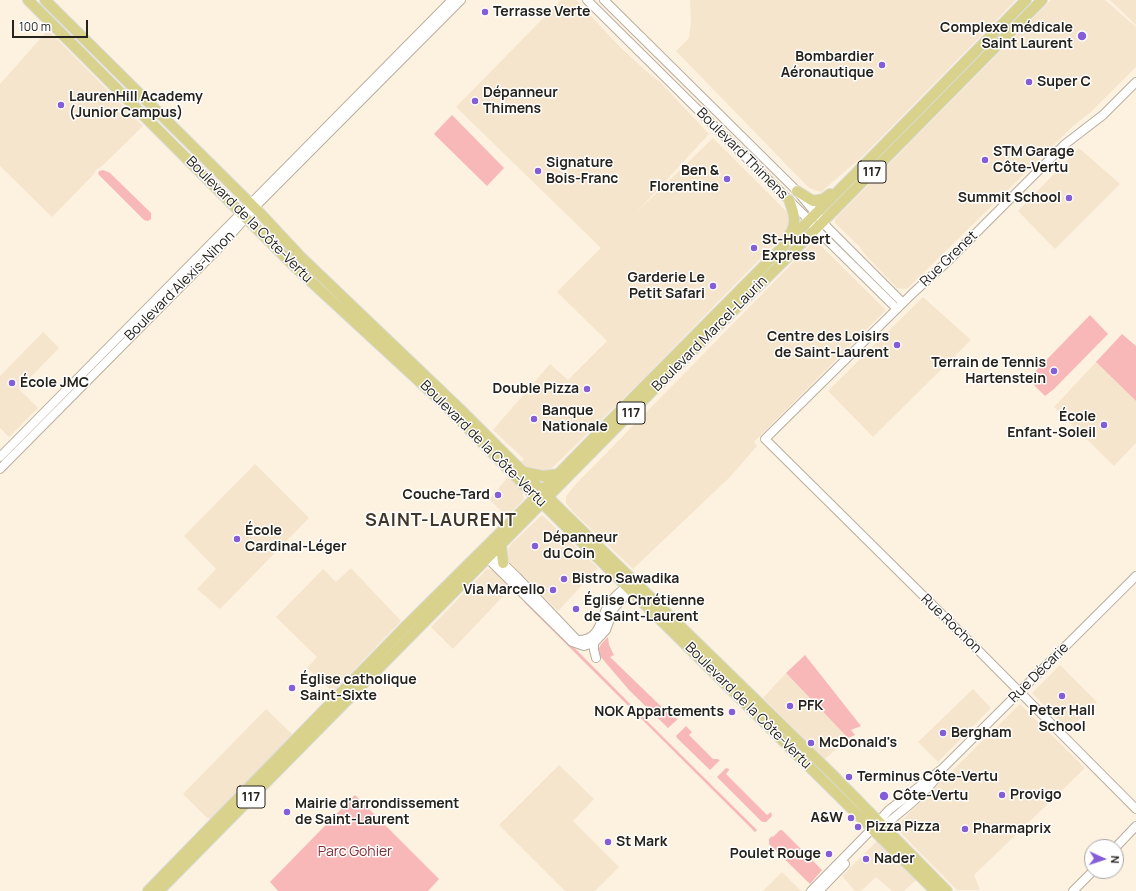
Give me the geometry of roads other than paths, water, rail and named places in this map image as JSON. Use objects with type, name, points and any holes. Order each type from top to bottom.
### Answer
[{"type":"main road","name":"Boulevard de la Côte-Vertu","points":[[28,0],[333,302],[436,396],[542,497],[878,827],[947,891]]},
{"type":"main road","name":"Boulevard de la Côte-Vertu","points":[[45,0],[341,296],[524,472],[542,497],[561,510],[630,585]]},
{"type":"main road","name":"Boulevard Marcel-Laurin","points":[[560,479],[780,248],[1026,0]]},
{"type":"main road","name":"Boulevard Marcel-Laurin","points":[[160,891],[542,497],[819,225],[1042,0]]},
{"type":"main road","points":[[939,88],[947,96]]},
{"type":"main road","points":[[797,191],[812,201],[817,201],[823,199],[843,185]]},
{"type":"main road","points":[[780,248],[791,234],[794,225],[794,215],[789,200]]},
{"type":"main road","points":[[524,472],[560,479],[561,510]]},
{"type":"main road","name":"Boulevard Marcel-Laurin","points":[[148,891],[407,625],[487,553],[501,544],[542,497]]},
{"type":"main road","points":[[501,544],[503,563]]},
{"type":"main road","name":"Boulevard de la Côte-Vertu","points":[[878,827],[935,891]]},
{"type":"street","name":"Boulevard Alexis-Nihon","points":[[0,469],[213,254],[252,206],[452,0]]},
{"type":"street","name":"Boulevard Alexis-Nihon","points":[[252,206],[461,0]]},
{"type":"street","name":"Boulevard Thimens","points":[[587,0],[789,200],[812,217]]},
{"type":"street","name":"Boulevard Thimens","points":[[604,0],[797,191],[812,217],[897,309]]},
{"type":"street","name":"Rue Grenet","points":[[765,440],[1064,145],[1103,115],[1136,82]]},
{"type":"street","name":"Boulevard Alexis-Nihon","points":[[0,457],[244,215]]},
{"type":"street","name":"Boulevard Thimens","points":[[819,225],[903,303]]},
{"type":"street","name":"Rue Rochon","points":[[765,440],[1136,809]]},
{"type":"street","points":[[487,553],[503,563],[514,579]]},
{"type":"street","points":[[487,553],[574,641],[583,646],[594,643],[606,630],[614,608],[630,585]]},
{"type":"street","name":"Rue Décarie","points":[[832,873],[878,827],[894,805],[942,769],[1136,576]]},
{"type":"street","points":[[574,641],[587,639],[596,632],[608,605],[622,590],[630,585]]},
{"type":"street","points":[[594,643],[596,658]]},
{"type":"street","points":[[1124,839],[1136,826]]},
{"type":"street","points":[[811,891],[832,873]]},
{"type":"street","points":[[819,891],[832,873]]},
{"type":"street","points":[[1073,891],[1085,879]]},
{"type":"place","name":"Terrasse Verte","points":[[485,12]]},
{"type":"place","name":"Complexe médicale Saint Laurent","points":[[1082,36]]},
{"type":"place","name":"Bombardier Aéronautique","points":[[882,65]]},
{"type":"place","name":"Super C","points":[[1029,82]]},
{"type":"place","name":"Dépanneur Thimens","points":[[475,101]]},
{"type":"place","name":"LaurenHill Academy (Junior Campus)","points":[[61,105]]},
{"type":"place","name":"STM Garage Côte-Vertu","points":[[985,160]]},
{"type":"place","name":"Signature Bois-Franc","points":[[538,171]]},
{"type":"place","name":"Ben & Florentine","points":[[727,179]]},
{"type":"place","name":"Summit School","points":[[1069,198]]},
{"type":"place","name":"St-Hubert Express","points":[[754,248]]},
{"type":"place","name":"Garderie Le Petit Safari","points":[[713,286]]},
{"type":"place","name":"Centre des Loisirs de Saint-Laurent","points":[[897,345]]},
{"type":"place","name":"Terrain de Tennis Hartenstein","points":[[1054,371]]},
{"type":"place","name":"École JMC","points":[[12,383]]},
{"type":"place","name":"Double Pizza","points":[[587,389]]},
{"type":"place","name":"Banque Nationale","points":[[534,419]]},
{"type":"place","name":"École Enfant-Soleil","points":[[1104,425]]},
{"type":"place","name":"Couche-Tard","points":[[498,495]]},
{"type":"place","name":"École Cardinal-Léger","points":[[237,539]]},
{"type":"place","name":"Dépanneur du Coin","points":[[535,546]]},
{"type":"place","name":"Bistro Sawadika","points":[[564,579]]},
{"type":"place","name":"Via Marcello","points":[[553,590]]},
{"type":"place","name":"Église Chrétienne de Saint-Laurent","points":[[576,609]]},
{"type":"place","name":"Église catholique Saint-Sixte","points":[[292,688]]},
{"type":"place","name":"Peter Hall School","points":[[1062,696]]},
{"type":"place","name":"PFK","points":[[790,706]]},
{"type":"place","name":"NOK Appartements","points":[[732,712]]},
{"type":"place","name":"Bergham","points":[[943,733]]},
{"type":"place","name":"McDonald's","points":[[811,743]]},
{"type":"place","name":"Terminus Côte-Vertu","points":[[849,777]]},
{"type":"place","name":"Provigo","points":[[1002,795]]},
{"type":"place","name":"Côte-Vertu","points":[[884,796]]},
{"type":"place","name":"Mairie d'arrondissement de Saint-Laurent","points":[[287,812]]},
{"type":"place","name":"A&W","points":[[851,818]]},
{"type":"place","name":"Pizza Pizza","points":[[858,827]]},
{"type":"place","name":"Pharmaprix","points":[[965,829]]},
{"type":"place","name":"St Mark","points":[[608,842]]},
{"type":"place","name":"Poulet Rouge","points":[[829,854]]},
{"type":"place","name":"Nader","points":[[866,859]]},
{"type":"district","name":"SAINT-LAURENT","points":[[441,521]]},
{"type":"park label","name":"Parc Gohier","points":[[355,852]]}]
